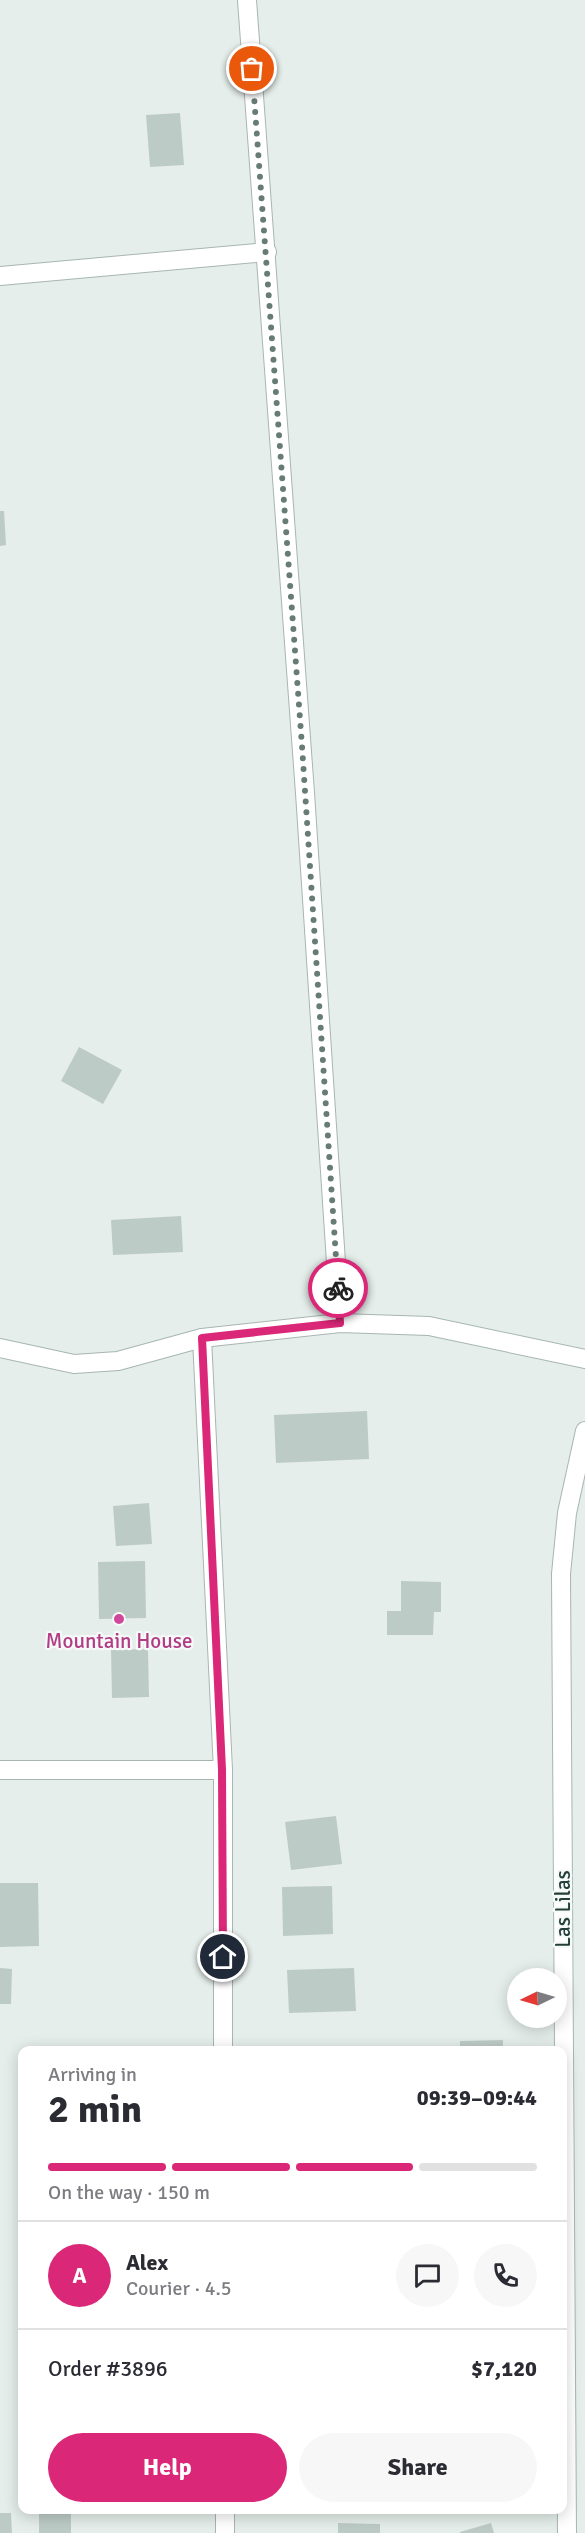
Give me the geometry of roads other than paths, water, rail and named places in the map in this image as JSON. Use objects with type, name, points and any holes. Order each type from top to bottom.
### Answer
[{"type":"street","points":[[247,0],[267,252],[340,1323]]},
{"type":"street","points":[[0,276],[267,252]]},
{"type":"street","points":[[0,1348],[74,1364],[118,1361],[202,1338],[340,1323],[429,1326],[585,1359]]},
{"type":"street","points":[[202,1338],[222,1770],[223,2046]]},
{"type":"street","name":"Las Lilas","points":[[564,2046],[561,1574],[567,1513],[585,1431]]},
{"type":"street","points":[[0,1770],[222,1770]]},
{"type":"street","points":[[225,2514],[225,2533]]},
{"type":"street","name":"Las Lilas","points":[[567,2514],[567,2533]]},
{"type":"place","name":"Mountain House","points":[[119,1619]]}]
